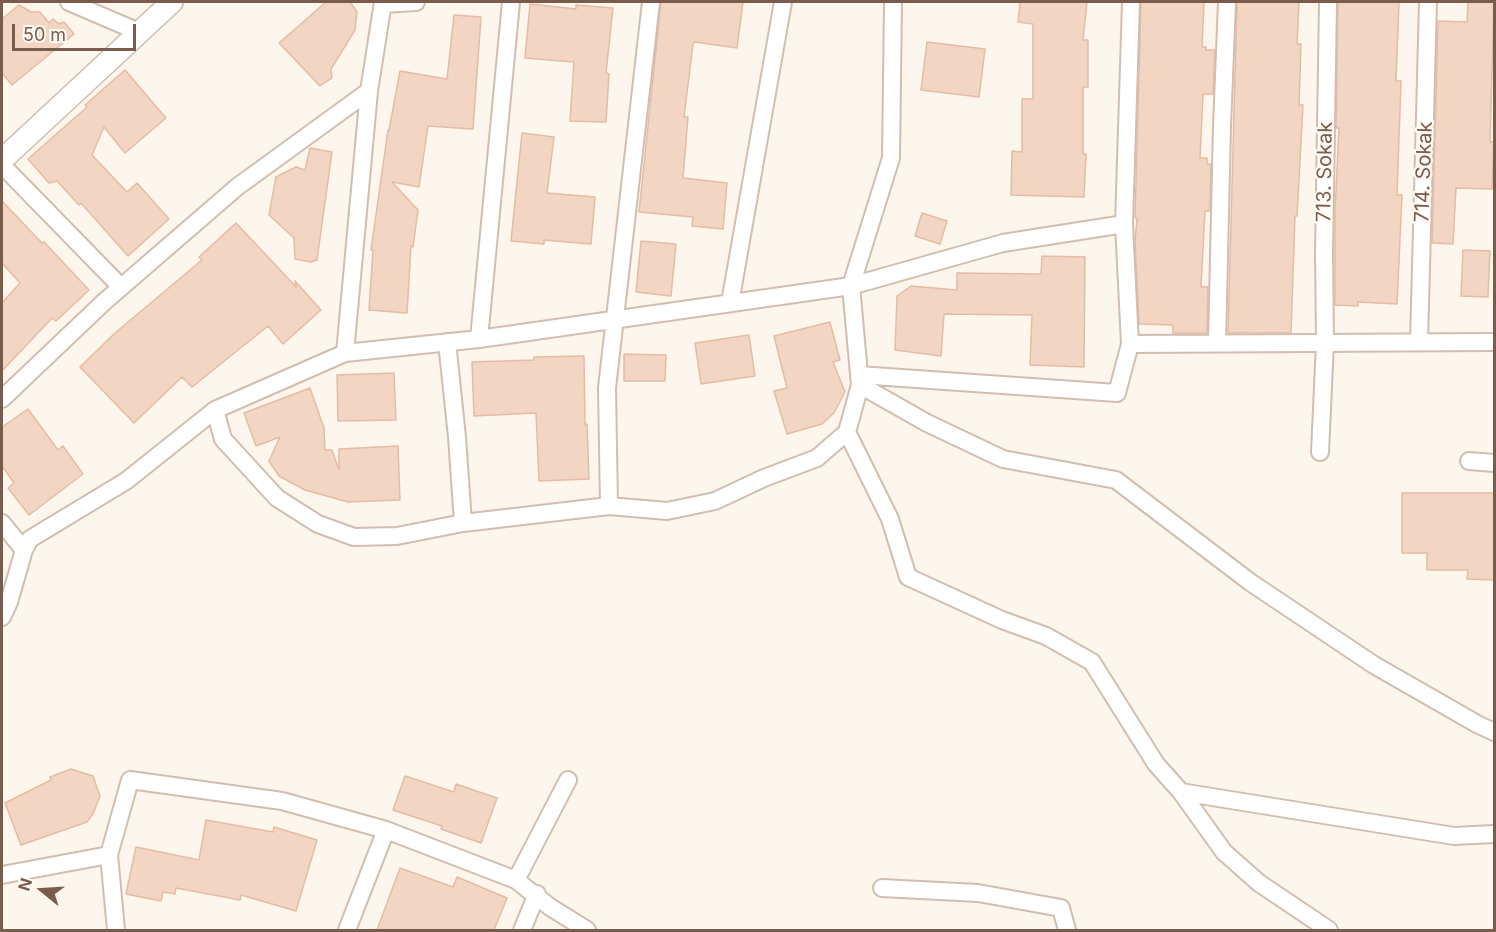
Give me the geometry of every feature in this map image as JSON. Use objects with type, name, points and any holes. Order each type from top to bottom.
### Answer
[{"type":"street","points":[[69,2],[139,32]]},
{"type":"street","points":[[2,160],[171,2]]},
{"type":"street","points":[[345,353],[369,91],[383,3],[416,2]]},
{"type":"street","points":[[479,339],[511,2]]},
{"type":"street","points":[[609,506],[607,388],[651,2]]},
{"type":"street","points":[[730,303],[783,2]]},
{"type":"street","points":[[215,410],[223,439],[277,498],[318,524],[354,537],[397,536],[463,523],[609,506],[667,511],[715,501],[764,478],[817,458],[846,432],[860,380],[851,286],[891,158],[893,2]]},
{"type":"street","points":[[860,380],[1117,393],[1130,344],[1124,225],[1131,2]]},
{"type":"street","points":[[1217,343],[1227,2]]},
{"type":"street","name":"713. Sokak","points":[[1320,452],[1325,343],[1324,252],[1328,2]]},
{"type":"street","name":"714. Sokak","points":[[1419,342],[1428,2]]},
{"type":"street","points":[[2,399],[121,287],[237,187],[369,91]]},
{"type":"street","points":[[2,165],[121,287]]},
{"type":"street","points":[[2,617],[9,602],[24,550],[30,539],[126,481],[215,410],[345,353],[479,339],[851,286],[1004,243],[1124,225]]},
{"type":"street","points":[[447,342],[463,523]]},
{"type":"street","points":[[1130,344],[1494,342]]},
{"type":"street","points":[[860,380],[927,423],[1003,459],[1116,480],[1250,582],[1365,659],[1494,732]]},
{"type":"street","points":[[846,432],[890,519],[908,577],[1002,620],[1046,636],[1092,662],[1156,764],[1181,792],[1224,852],[1258,883],[1329,930]]},
{"type":"street","points":[[1469,461],[1494,463]]},
{"type":"street","points":[[2,523],[24,550]]},
{"type":"street","points":[[116,930],[108,855],[130,780],[282,801],[386,830],[516,880],[587,930]]},
{"type":"street","points":[[516,880],[568,780]]},
{"type":"street","points":[[1181,792],[1454,836],[1494,834]]},
{"type":"street","points":[[347,930],[386,830]]},
{"type":"street","points":[[2,875],[108,855]]},
{"type":"street","points":[[882,888],[978,893],[1061,908],[1066,930]]},
{"type":"street","points":[[522,930],[537,894]]},
{"type":"building","points":[[326,2],[350,2],[357,12],[355,30],[331,69],[332,78],[320,86],[279,43]]},
{"type":"building","points":[[661,2],[743,2],[737,48],[695,42],[693,44],[684,117],[688,117],[683,178],[727,183],[723,229],[692,226],[693,217],[639,212]]},
{"type":"building","points":[[1020,2],[1087,2],[1083,40],[1088,40],[1088,87],[1083,87],[1083,154],[1086,154],[1084,197],[1011,195],[1012,151],[1022,152],[1022,99],[1033,99],[1033,24],[1018,22]]},
{"type":"building","points":[[1141,2],[1204,2],[1202,47],[1206,47],[1206,50],[1215,50],[1213,94],[1203,94],[1200,158],[1207,158],[1207,164],[1211,164],[1210,211],[1205,211],[1201,287],[1208,287],[1207,333],[1173,333],[1173,325],[1139,324],[1135,241],[1137,218],[1135,218]]},
{"type":"building","points":[[1237,2],[1299,2],[1297,44],[1301,44],[1299,105],[1303,105],[1297,216],[1295,216],[1291,333],[1228,333]]},
{"type":"building","points":[[1338,2],[1399,2],[1396,81],[1401,81],[1397,195],[1402,195],[1397,304],[1358,302],[1358,306],[1335,305],[1335,211],[1339,128],[1336,128]]},
{"type":"building","points":[[1468,2],[1494,2],[1490,142],[1494,142],[1492,189],[1456,188],[1453,244],[1432,243],[1438,21],[1467,22]]},
{"type":"building","points":[[530,4],[576,9],[576,5],[613,8],[606,73],[609,74],[606,122],[570,121],[574,62],[525,58]]},
{"type":"building","points":[[19,5],[31,12],[40,12],[49,23],[53,19],[59,24],[64,22],[74,34],[12,85],[2,73],[2,19]]},
{"type":"building","points":[[454,15],[481,17],[473,129],[428,126],[419,187],[392,182],[418,210],[413,247],[411,246],[407,313],[369,310],[373,250],[371,250],[388,130],[400,71],[447,79]]},
{"type":"building","points":[[927,42],[985,49],[979,97],[921,90]]},
{"type":"building","points":[[125,70],[166,118],[125,153],[104,127],[92,155],[127,192],[137,183],[169,219],[128,256],[81,203],[79,205],[57,181],[49,183],[28,159]]},
{"type":"building","points":[[522,133],[554,137],[547,193],[595,197],[591,244],[544,240],[544,244],[511,241]]},
{"type":"building","points":[[310,148],[332,152],[317,260],[311,262],[295,259],[294,238],[269,215],[276,177],[296,167],[305,170]]},
{"type":"building","points":[[2,201],[89,290],[56,321],[52,318],[2,371],[2,303],[20,283],[2,263]]},
{"type":"building","points":[[922,213],[947,221],[940,244],[915,236]]},
{"type":"building","points":[[236,223],[296,287],[295,281],[321,310],[283,344],[268,326],[192,387],[182,377],[134,423],[80,367],[115,333],[202,260],[199,257]]},
{"type":"building","points":[[641,241],[676,244],[671,296],[636,292]]},
{"type":"building","points":[[1463,250],[1490,251],[1488,297],[1461,296]]},
{"type":"building","points":[[1042,256],[1085,257],[1084,367],[1030,365],[1032,315],[944,314],[941,356],[895,350],[897,296],[911,286],[957,290],[957,273],[1041,274]]},
{"type":"building","points":[[830,322],[840,360],[833,362],[845,392],[834,413],[822,424],[787,434],[774,391],[787,388],[774,336]]},
{"type":"building","points":[[749,335],[755,376],[701,384],[695,343]]},
{"type":"building","points":[[624,354],[666,355],[665,381],[624,381]]},
{"type":"building","points":[[584,356],[585,425],[587,424],[589,479],[539,481],[536,413],[474,416],[472,362]]},
{"type":"building","points":[[394,373],[396,420],[338,421],[337,375]]},
{"type":"building","points":[[310,388],[324,428],[325,450],[332,450],[339,470],[339,449],[398,446],[400,500],[348,502],[305,490],[279,476],[269,461],[280,437],[256,446],[244,413]]},
{"type":"building","points":[[28,409],[58,450],[63,446],[83,474],[29,515],[8,488],[14,483],[2,466],[2,427]]},
{"type":"building","points":[[1402,493],[1494,493],[1494,580],[1467,579],[1468,570],[1427,570],[1427,553],[1402,553]]},
{"type":"building","points":[[71,769],[93,776],[100,796],[93,814],[87,822],[21,845],[5,803],[51,780],[50,777]]},
{"type":"building","points":[[405,776],[454,792],[456,784],[497,798],[481,843],[441,829],[442,826],[393,810]]},
{"type":"building","points":[[206,820],[273,832],[274,827],[317,840],[296,911],[241,895],[240,900],[176,888],[175,894],[163,892],[161,901],[126,894],[136,847],[199,860]]},
{"type":"building","points":[[400,868],[453,887],[457,877],[507,898],[494,930],[377,930]]}]
